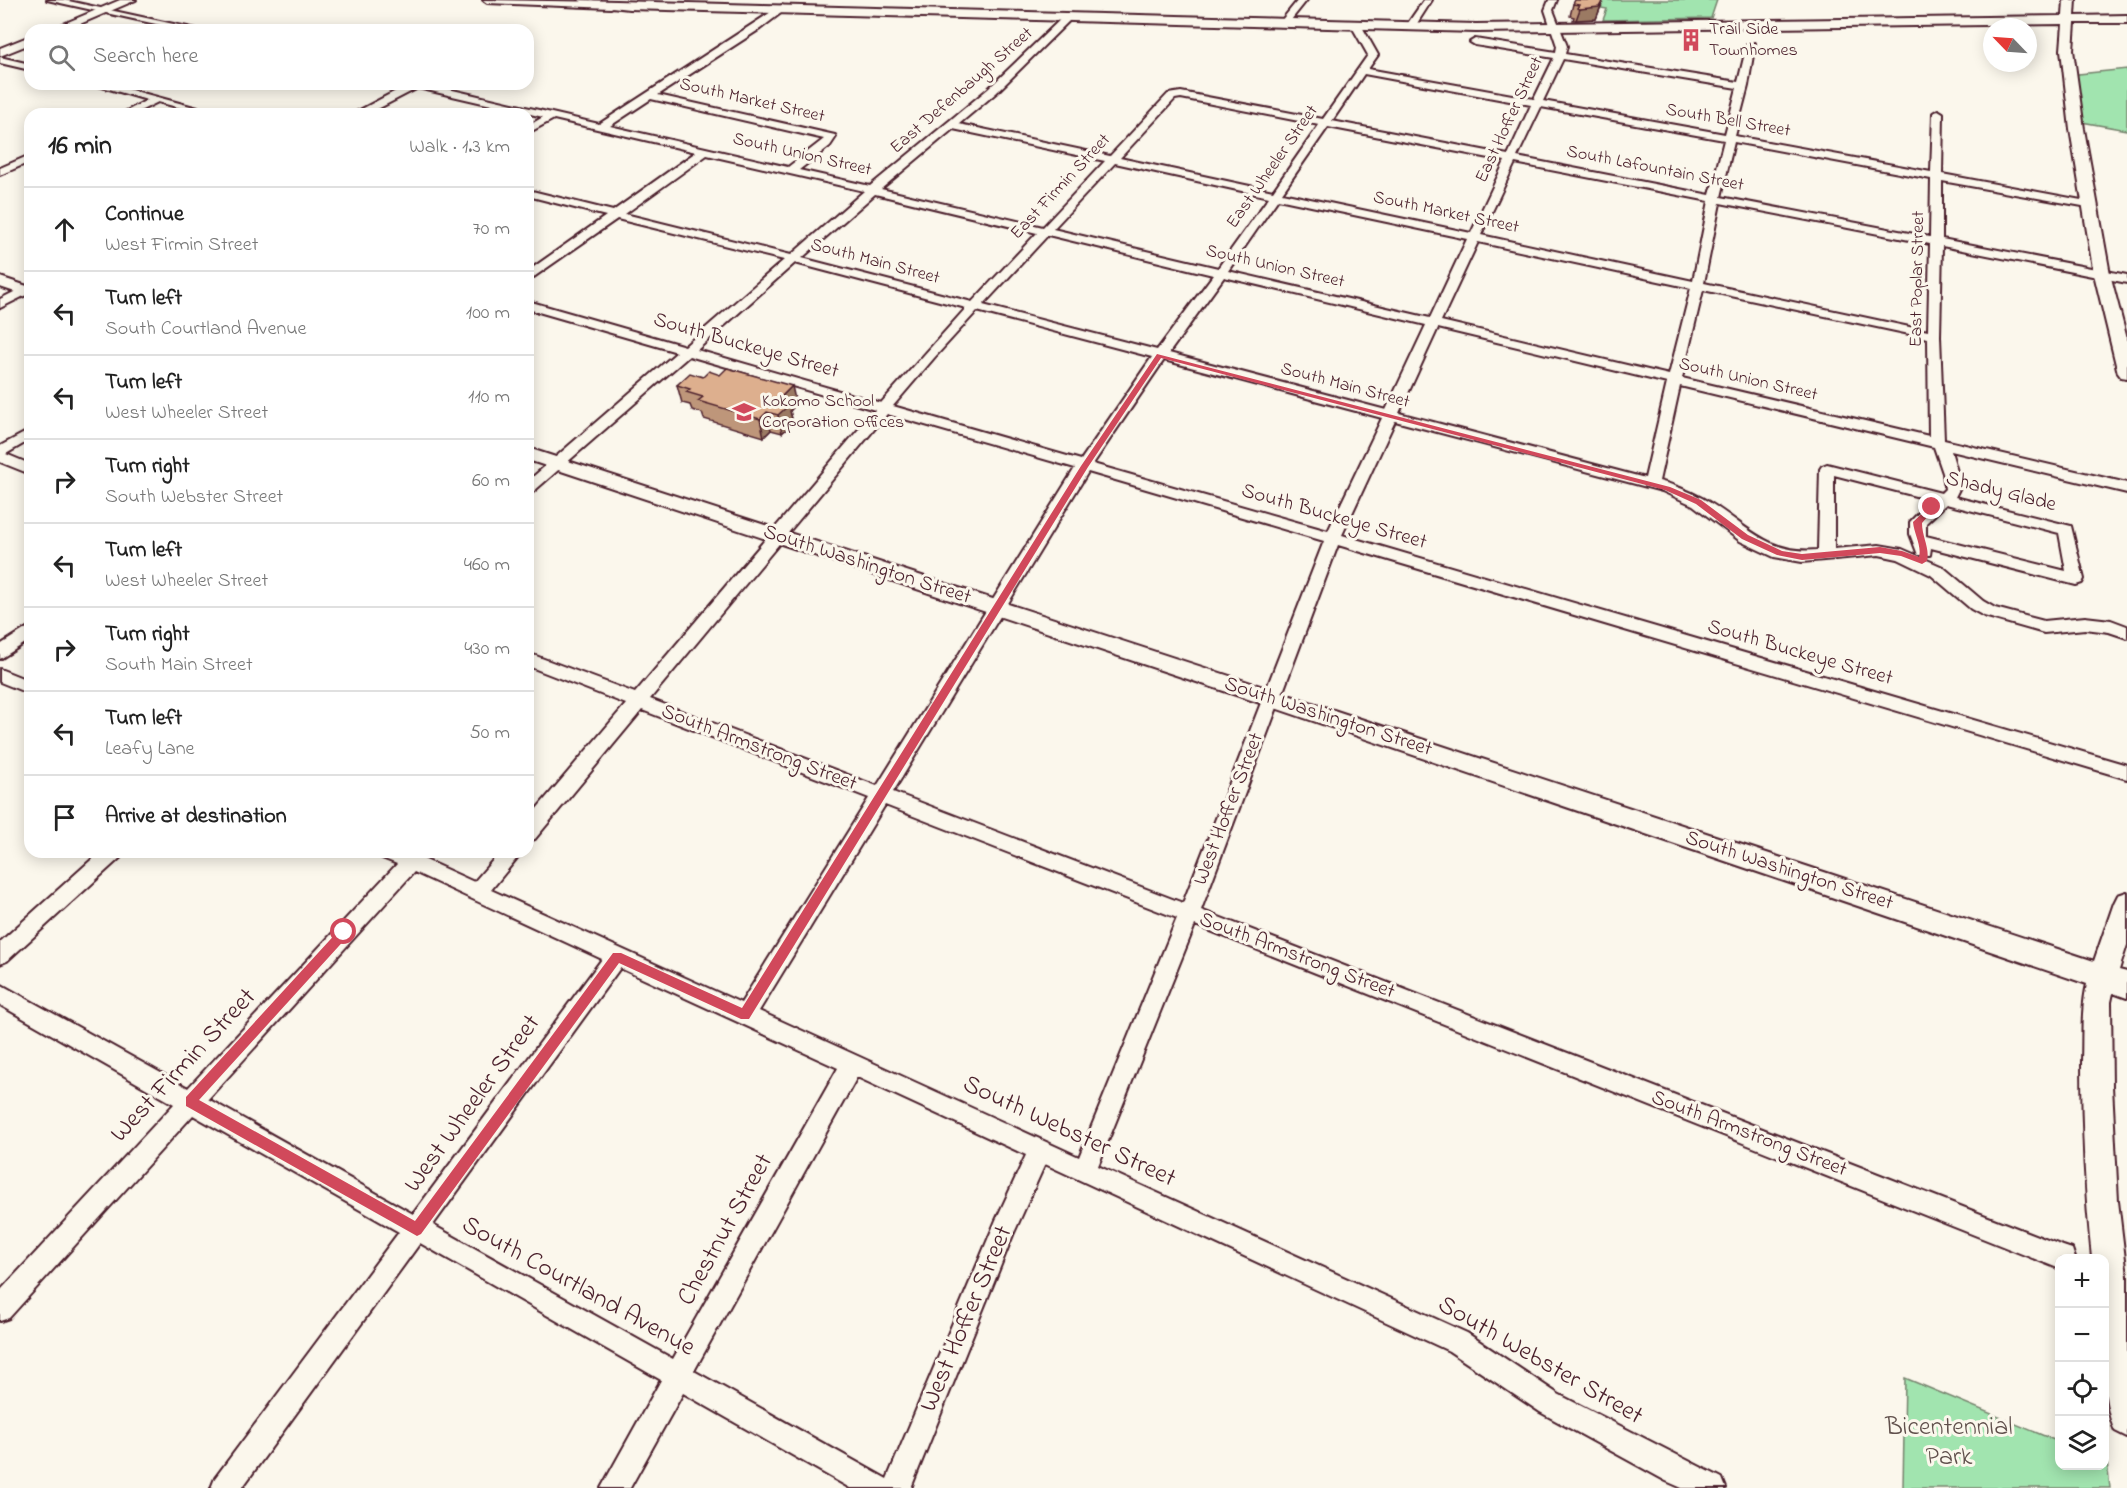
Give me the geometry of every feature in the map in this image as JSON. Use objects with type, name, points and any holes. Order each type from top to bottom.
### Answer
[{"type":"main road","points":[[70,24],[130,0]]},
{"type":"main road","points":[[585,0],[629,5],[1356,25],[1557,28],[2127,19]]},
{"type":"main road","points":[[615,0],[722,6]]},
{"type":"main road","points":[[2070,0],[2068,75],[2088,204],[2102,274],[2127,372]]},
{"type":"main road","points":[[0,52],[24,42]]},
{"type":"main road","points":[[0,282],[24,289]]},
{"type":"main road","name":"South Washington Street","points":[[534,456],[1271,698],[2115,981]]},
{"type":"main road","points":[[2106,1254],[2097,1086],[2097,1002],[2115,981],[2127,903]]},
{"type":"main road","points":[[2109,1284],[2127,1419]]},
{"type":"street","points":[[51,0],[168,24]]},
{"type":"street","points":[[487,0],[629,5]]},
{"type":"street","points":[[1284,23],[1303,0]]},
{"type":"street","points":[[1411,26],[1428,0]]},
{"type":"street","name":"East Hoffer Street","points":[[1391,417],[1560,55],[1562,46],[1557,28],[1548,10],[1553,0]]},
{"type":"street","points":[[601,127],[757,27],[782,8]]},
{"type":"street","name":"East Defenbaugh Street","points":[[534,484],[1000,83],[1068,17]]},
{"type":"street","name":"East Wheeler Street","points":[[1160,356],[1373,55],[1356,25]]},
{"type":"street","points":[[1475,42],[1743,86]]},
{"type":"street","points":[[1651,484],[1752,45]]},
{"type":"street","points":[[0,60],[24,66]]},
{"type":"street","name":"South Bell Street","points":[[1362,71],[2088,204]]},
{"type":"street","points":[[121,90],[192,108]]},
{"type":"street","points":[[371,108],[404,90]]},
{"type":"street","name":"South Union Street","points":[[441,90],[518,108]]},
{"type":"street","name":"South Lafountain Street","points":[[1176,95],[2127,279]]},
{"type":"street","name":"East Firmin Street","points":[[974,307],[1167,98],[1176,95]]},
{"type":"street","name":"South Market Street","points":[[650,96],[831,137],[826,144],[790,171]]},
{"type":"street","points":[[139,108],[158,99]]},
{"type":"street","name":"South Union Street","points":[[534,112],[873,190],[2127,488]]},
{"type":"street","name":"East Poplar Street","points":[[1938,113],[1934,336],[1936,439],[1941,444],[1953,481],[1953,492],[1945,499]]},
{"type":"street","points":[[534,126],[552,116]]},
{"type":"street","name":"South Market Street","points":[[951,125],[1934,336]]},
{"type":"street","points":[[534,273],[705,151]]},
{"type":"street","points":[[0,155],[24,160]]},
{"type":"street","points":[[0,172],[24,163]]},
{"type":"street","name":"South Main Street","points":[[534,194],[793,259],[1651,484],[1698,502],[1745,537],[1780,553],[1802,557],[1880,550],[1902,554],[1922,561],[1977,605],[1990,612],[2044,627],[2085,623],[2111,626],[2127,632]]},
{"type":"street","points":[[0,304],[24,292]]},
{"type":"street","name":"South Buckeye Street","points":[[534,307],[1333,538],[2127,772]]},
{"type":"street","points":[[534,826],[884,408],[974,307]]},
{"type":"street","points":[[745,1015],[1084,466],[1160,356]]},
{"type":"street","name":"West Hoffer Street","points":[[1085,1170],[1189,914],[1333,538],[1391,417]]},
{"type":"street","points":[[0,452],[24,438]]},
{"type":"street","points":[[0,457],[24,467]]},
{"type":"street","name":"Shady Glade","points":[[1826,556],[1827,469],[2067,530],[2076,579],[1921,540]]},
{"type":"street","points":[[1922,561],[1925,551],[1917,522],[1932,507],[1945,499]]},
{"type":"street","points":[[0,653],[24,636]]},
{"type":"street","name":"South Armstrong Street","points":[[534,661],[1189,914],[2055,1255]]},
{"type":"street","points":[[0,675],[24,685]]},
{"type":"street","points":[[0,955],[106,858]]},
{"type":"street","name":"South Webster Street","points":[[402,858],[1458,1342],[1549,1402],[1676,1480],[1712,1488]]},
{"type":"street","points":[[477,892],[507,858]]},
{"type":"street","name":"West Firmin Street","points":[[0,1309],[411,862]]},
{"type":"street","name":"West Wheeler Street","points":[[225,1488],[617,956]]},
{"type":"street","name":"South Courtland Avenue","points":[[0,994],[878,1488]]},
{"type":"street","name":"Chestnut Street","points":[[615,1488],[852,1064]]},
{"type":"street","name":"West Hoffer Street","points":[[897,1488],[1004,1228],[1040,1150]]},
{"type":"green space","points":[[1604,0],[1717,0],[1711,18],[1603,20],[1607,9],[1601,8]]},
{"type":"green space","points":[[2127,69],[2127,130],[2076,121],[2069,75]]},
{"type":"green space","name":"Bicentennial Park","points":[[1905,1378],[2055,1440],[2055,1470],[2108,1470],[2110,1488],[1903,1488]]},
{"type":"building","points":[[1575,0],[1603,0],[1599,7],[1580,9],[1577,8],[1579,5],[1573,4]]},
{"type":"building","points":[[727,368],[792,386],[777,401],[789,405],[778,415],[767,412],[760,419],[698,401],[703,397],[686,392],[690,389],[677,385],[690,373],[703,377],[709,371],[720,375]]},
{"type":"place","name":"Trail Side Townhomes","points":[[1691,40]]},
{"type":"place","name":"Kokomo School Corporation Offices","points":[[744,412]]},
{"type":"route","points":[[344,932],[190,1101],[417,1229],[617,956],[745,1015],[1084,466],[1160,356],[1667,488],[1698,502],[1745,537],[1780,553],[1802,557],[1880,550],[1922,561],[1925,551],[1918,534],[1917,522],[1932,507]]}]
